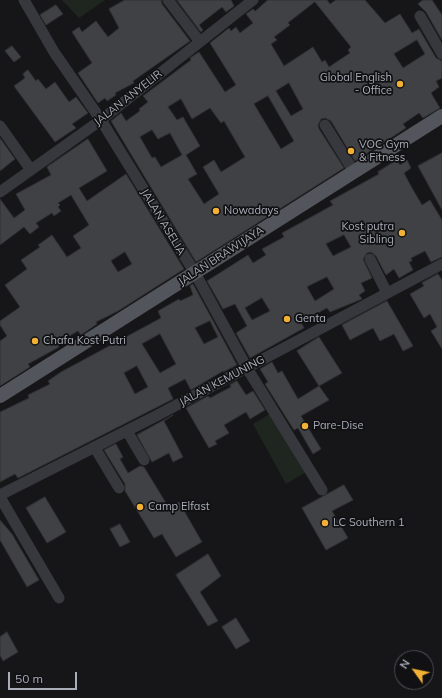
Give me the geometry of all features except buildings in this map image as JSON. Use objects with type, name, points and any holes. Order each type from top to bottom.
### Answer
[{"type":"main road","name":"JALAN BRAWIJAYA","points":[[0,396],[442,116]]},
{"type":"street","name":"JALAN ASELIA","points":[[24,0],[54,52],[101,120],[195,273],[247,368],[322,490]]},
{"type":"street","points":[[168,0],[200,42]]},
{"type":"street","name":"JALAN ANYELIR","points":[[0,192],[101,120],[253,0]]},
{"type":"street","points":[[420,16],[442,54]]},
{"type":"street","points":[[325,125],[354,172]]},
{"type":"street","points":[[0,126],[31,170]]},
{"type":"street","points":[[370,259],[387,293]]},
{"type":"street","name":"JALAN KEMUNING","points":[[0,496],[95,448],[442,264]]},
{"type":"street","points":[[127,431],[144,460]]},
{"type":"street","points":[[95,448],[119,488]]},
{"type":"street","points":[[0,496],[59,598]]},
{"type":"shaded area","points":[[62,0],[105,0],[79,18]]},
{"type":"shaded area","points":[[273,412],[308,471],[286,484],[253,424]]},
{"type":"place","name":"Global English - Office","points":[[400,84]]},
{"type":"place","name":"VOC Gym & Fitness","points":[[351,151]]},
{"type":"place","name":"Nowadays","points":[[216,211]]},
{"type":"place","name":"Kost putra Sibling","points":[[402,233]]},
{"type":"place","name":"Genta","points":[[287,319]]},
{"type":"place","name":"Chafa Kost Putri","points":[[35,341]]},
{"type":"place","name":"Pare-Dise","points":[[305,426]]},
{"type":"place","name":"Camp Elfast","points":[[140,507]]},
{"type":"place","name":"LC Southern 1","points":[[325,523]]}]
